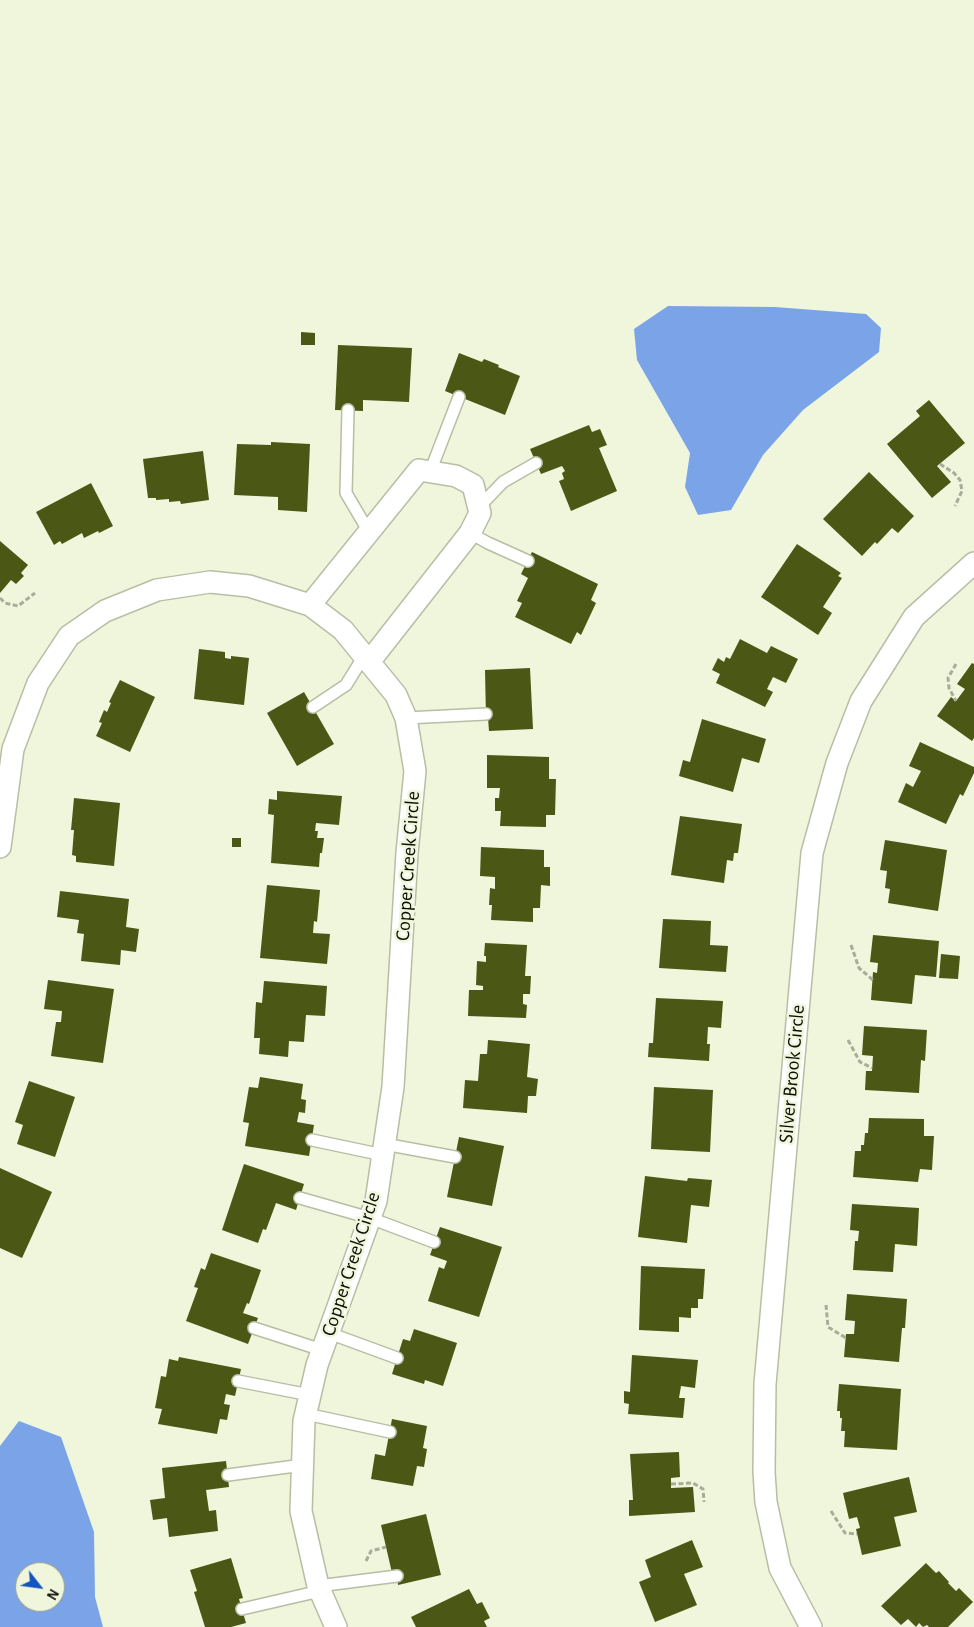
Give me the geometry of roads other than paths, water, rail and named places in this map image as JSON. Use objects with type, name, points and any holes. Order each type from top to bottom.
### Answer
[{"type":"street","points":[[310,605],[419,470],[456,476],[473,486],[480,513],[470,533],[367,659]]},
{"type":"street","name":"Silver Brook Circle","points":[[811,1627],[780,1568],[766,1502],[764,1472],[765,1384],[812,853],[837,763],[861,701],[914,617],[974,563]]},
{"type":"street","name":"Copper Creek Circle","points":[[0,847],[13,749],[38,683],[69,636],[105,611],[157,590],[210,582],[249,586],[310,605],[343,630],[396,695],[406,718],[415,771],[407,853],[394,1074],[384,1149],[376,1200],[317,1365],[304,1421],[301,1511],[319,1588],[336,1627]]},
{"type":"lane","points":[[430,472],[459,397]]},
{"type":"lane","points":[[348,410],[346,494],[369,532]]},
{"type":"lane","points":[[479,507],[503,482],[536,463]]},
{"type":"lane","points":[[470,533],[528,561]]},
{"type":"lane","points":[[313,707],[346,685],[367,659]]},
{"type":"lane","points":[[406,718],[486,714]]},
{"type":"lane","points":[[312,1140],[455,1157]]},
{"type":"lane","points":[[300,1198],[370,1218],[434,1242]]},
{"type":"lane","points":[[254,1328],[397,1358]]},
{"type":"lane","points":[[238,1381],[390,1432]]},
{"type":"lane","points":[[228,1475],[303,1465]]},
{"type":"lane","points":[[242,1609],[319,1588],[397,1576]]},
{"type":"water","points":[[668,306],[775,307],[866,314],[881,328],[879,352],[803,410],[763,455],[731,510],[698,515],[685,487],[690,453],[637,360],[634,329]]},
{"type":"water","points":[[19,1421],[61,1437],[94,1532],[95,1597],[103,1627],[0,1627],[0,1446]]}]
